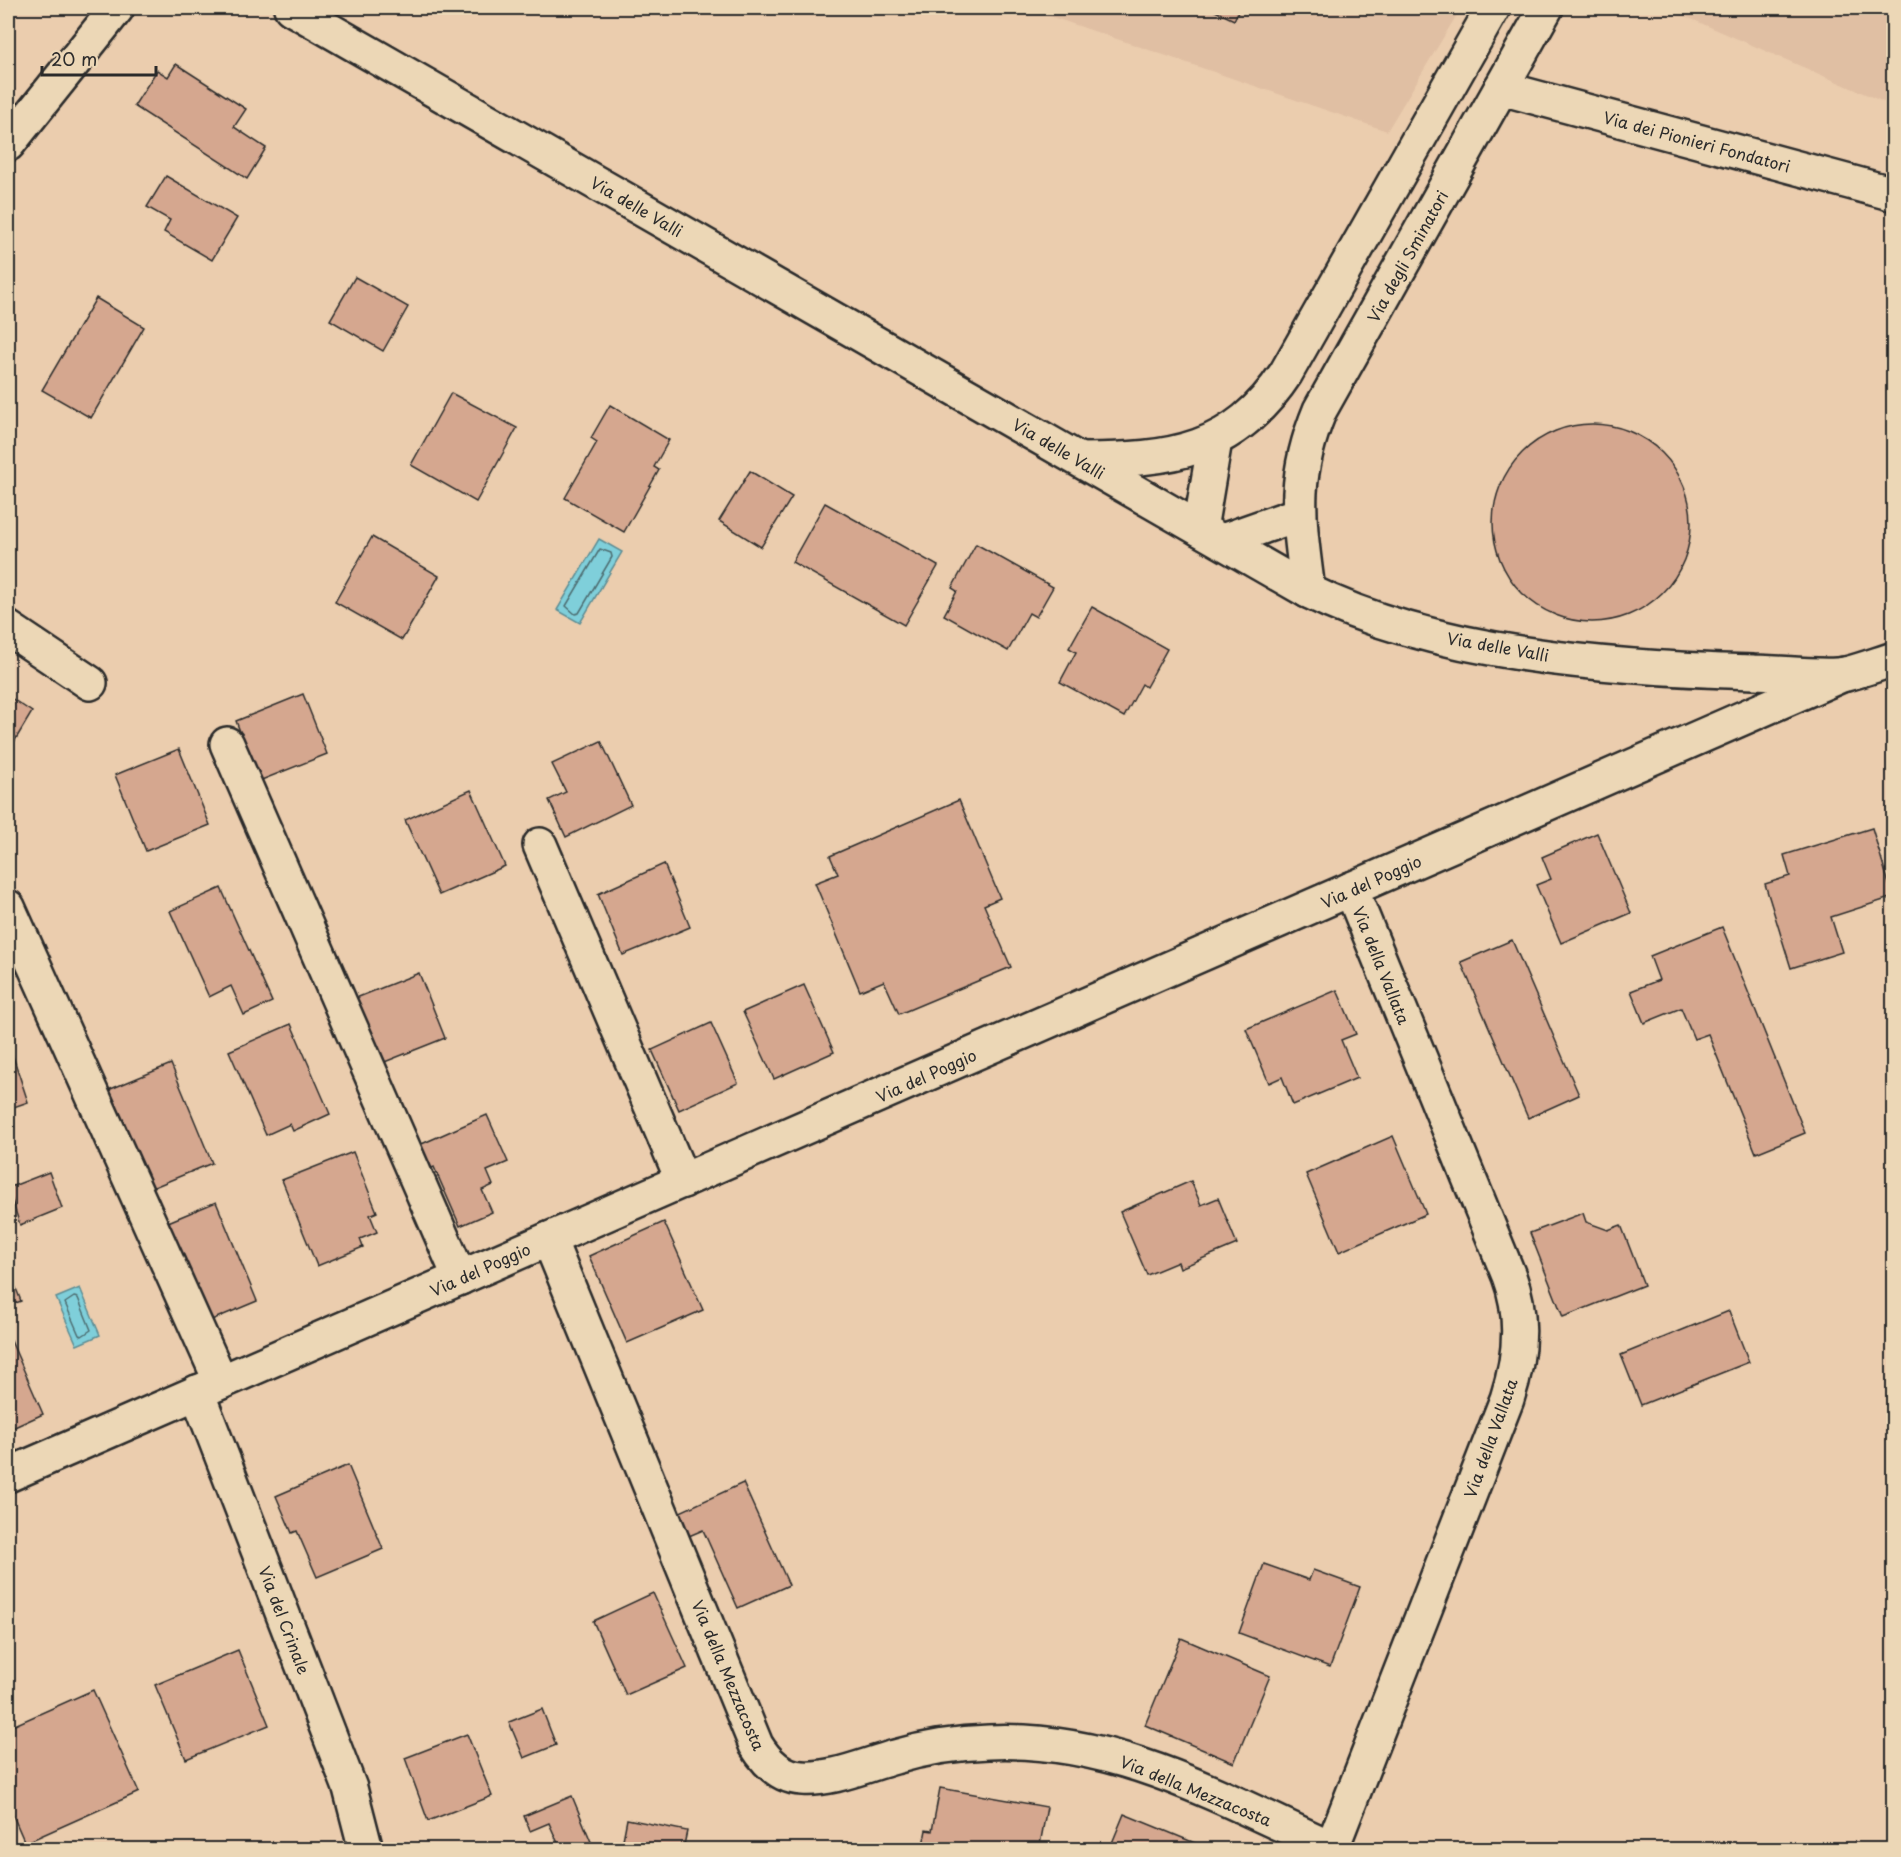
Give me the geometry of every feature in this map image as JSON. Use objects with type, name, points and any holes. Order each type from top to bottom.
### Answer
[{"type":"street","points":[[8,144],[117,8]]},
{"type":"street","name":"Via delle Valli","points":[[291,8],[1308,591],[1368,617],[1469,643],[1516,651],[1667,668],[1844,674],[1893,659]]},
{"type":"street","points":[[1081,460],[1151,458],[1215,440],[1255,412],[1286,373],[1493,8]]},
{"type":"street","name":"Via degli Sminatori","points":[[1308,591],[1299,514],[1300,473],[1305,451],[1320,410],[1546,8]]},
{"type":"street","name":"Via dei Pionieri Fondatori","points":[[1501,88],[1893,194]]},
{"type":"street","points":[[1215,440],[1211,535],[1299,514]]},
{"type":"street","points":[[8,628],[90,683]]},
{"type":"street","name":"Via del Poggio","points":[[8,1475],[1844,674]]},
{"type":"street","points":[[227,744],[459,1278]]},
{"type":"street","points":[[540,845],[683,1181]]},
{"type":"street","name":"Via della Vallata","points":[[1332,1849],[1508,1399],[1519,1338],[1518,1310],[1509,1276],[1351,890]]},
{"type":"street","name":"Via del Crinale","points":[[8,907],[209,1387],[350,1788],[366,1850]]},
{"type":"street","name":"Via della Mezzacosta","points":[[549,1239],[756,1745],[772,1766],[786,1774],[801,1778],[819,1777],[915,1751],[960,1744],[1028,1741],[1096,1750],[1150,1768],[1332,1849]]},
{"type":"shaded area","points":[[1026,8],[1461,8],[1387,131]]},
{"type":"shaded area","points":[[1666,8],[1893,8],[1893,106]]},
{"type":"water","points":[[599,539],[622,552],[580,623],[557,610]]},
{"type":"water","points":[[80,1288],[100,1335],[77,1345],[56,1298]]},
{"type":"building","points":[[1209,8],[1240,8],[1234,20]]},
{"type":"building","points":[[176,64],[246,109],[234,127],[266,148],[247,179],[134,106],[157,70],[168,77]]},
{"type":"building","points":[[166,176],[237,218],[212,260],[164,232],[170,220],[147,207]]},
{"type":"building","points":[[355,277],[408,307],[383,351],[330,320]]},
{"type":"building","points":[[96,298],[144,327],[91,418],[42,390]]},
{"type":"building","points":[[451,393],[517,428],[476,502],[411,465]]},
{"type":"building","points":[[610,405],[669,440],[654,467],[659,470],[624,532],[565,498],[597,442],[591,438]]},
{"type":"building","points":[[1592,424],[1611,426],[1630,432],[1647,441],[1662,453],[1674,468],[1683,485],[1689,504],[1691,523],[1689,542],[1683,561],[1674,578],[1662,593],[1647,605],[1630,614],[1611,620],[1592,622],[1573,620],[1554,614],[1537,605],[1522,593],[1510,578],[1501,561],[1495,542],[1493,523],[1495,504],[1501,485],[1510,468],[1522,453],[1537,441],[1554,432],[1573,426]]},
{"type":"building","points":[[750,471],[792,497],[761,547],[719,521]]},
{"type":"building","points":[[825,503],[938,566],[904,625],[792,562]]},
{"type":"building","points":[[372,537],[439,576],[402,640],[335,602]]},
{"type":"building","points":[[976,544],[1053,587],[1036,617],[1029,613],[1008,651],[944,615],[957,591],[952,588]]},
{"type":"building","points":[[1092,607],[1167,649],[1146,687],[1142,684],[1124,717],[1060,682],[1076,652],[1069,648]]},
{"type":"building","points":[[303,694],[327,754],[259,781],[236,721]]},
{"type":"building","points":[[8,696],[32,712],[8,752]]},
{"type":"building","points":[[601,741],[631,805],[566,837],[549,800],[566,792],[552,764]]},
{"type":"building","points":[[179,749],[210,825],[146,851],[115,775]]},
{"type":"building","points":[[471,790],[505,866],[439,895],[405,820]]},
{"type":"building","points":[[959,800],[1000,898],[984,905],[1011,967],[899,1014],[884,981],[860,991],[815,883],[838,874],[830,856]]},
{"type":"building","points":[[1872,828],[1893,897],[1831,917],[1842,952],[1791,968],[1765,884],[1790,876],[1784,855]]},
{"type":"building","points":[[1597,833],[1631,913],[1561,943],[1536,885],[1551,879],[1542,857]]},
{"type":"building","points":[[664,864],[690,927],[623,955],[598,894]]},
{"type":"building","points":[[221,888],[272,1002],[244,1015],[231,986],[209,997],[170,911]]},
{"type":"building","points":[[1722,927],[1805,1133],[1756,1153],[1708,1034],[1694,1039],[1681,1008],[1644,1023],[1631,991],[1659,980],[1650,956]]},
{"type":"building","points":[[1512,940],[1579,1095],[1528,1118],[1461,962]]},
{"type":"building","points":[[419,973],[445,1038],[377,1065],[351,1000]]},
{"type":"building","points":[[804,985],[834,1052],[774,1079],[743,1012]]},
{"type":"building","points":[[1337,990],[1356,1034],[1341,1040],[1357,1078],[1293,1105],[1282,1077],[1269,1083],[1246,1029]]},
{"type":"building","points":[[711,1023],[738,1083],[679,1110],[652,1050]]},
{"type":"building","points":[[291,1024],[330,1114],[293,1131],[290,1124],[266,1135],[229,1051]]},
{"type":"building","points":[[8,1045],[28,1102],[8,1109]]},
{"type":"building","points":[[171,1064],[212,1163],[147,1190],[106,1091]]},
{"type":"building","points":[[487,1115],[508,1162],[487,1171],[493,1185],[482,1190],[492,1212],[460,1226],[434,1167],[426,1171],[415,1147]]},
{"type":"building","points":[[1393,1136],[1426,1214],[1339,1252],[1306,1174]]},
{"type":"building","points":[[353,1152],[377,1212],[370,1215],[377,1232],[360,1239],[363,1247],[317,1266],[282,1180]]},
{"type":"building","points":[[49,1172],[62,1208],[20,1225],[8,1188]]},
{"type":"building","points":[[1191,1181],[1201,1205],[1218,1198],[1237,1244],[1180,1268],[1178,1262],[1147,1275],[1120,1212]]},
{"type":"building","points":[[216,1202],[257,1301],[202,1324],[161,1225]]},
{"type":"building","points":[[1583,1213],[1586,1222],[1608,1230],[1621,1225],[1644,1285],[1563,1317],[1530,1233]]},
{"type":"building","points":[[664,1222],[703,1310],[627,1343],[589,1256]]},
{"type":"building","points":[[8,1268],[21,1301],[8,1306]]},
{"type":"building","points":[[1729,1311],[1749,1362],[1641,1405],[1621,1355]]},
{"type":"building","points":[[8,1334],[43,1414],[8,1430]]},
{"type":"building","points":[[348,1465],[383,1549],[317,1577],[297,1531],[292,1533],[276,1496]]},
{"type":"building","points":[[743,1483],[789,1585],[738,1608],[703,1530],[689,1536],[678,1513]]},
{"type":"building","points":[[1264,1564],[1309,1580],[1313,1570],[1360,1587],[1330,1667],[1239,1633]]},
{"type":"building","points":[[653,1593],[687,1668],[626,1695],[593,1621]]},
{"type":"building","points":[[1181,1638],[1270,1676],[1234,1763],[1145,1725]]},
{"type":"building","points":[[238,1650],[269,1725],[186,1759],[155,1685]]},
{"type":"building","points":[[93,1690],[139,1792],[25,1843],[8,1804],[8,1728]]},
{"type":"building","points":[[542,1709],[556,1745],[524,1758],[509,1722]]},
{"type":"building","points":[[467,1734],[492,1796],[428,1821],[405,1758]]},
{"type":"building","points":[[940,1788],[1047,1807],[1039,1850],[922,1850],[926,1830],[932,1831]]},
{"type":"building","points":[[572,1796],[594,1850],[561,1850],[549,1823],[530,1831],[524,1816]]},
{"type":"building","points":[[1124,1814],[1212,1850],[1128,1850],[1112,1843]]},
{"type":"building","points":[[627,1819],[687,1831],[683,1850],[621,1850]]}]
